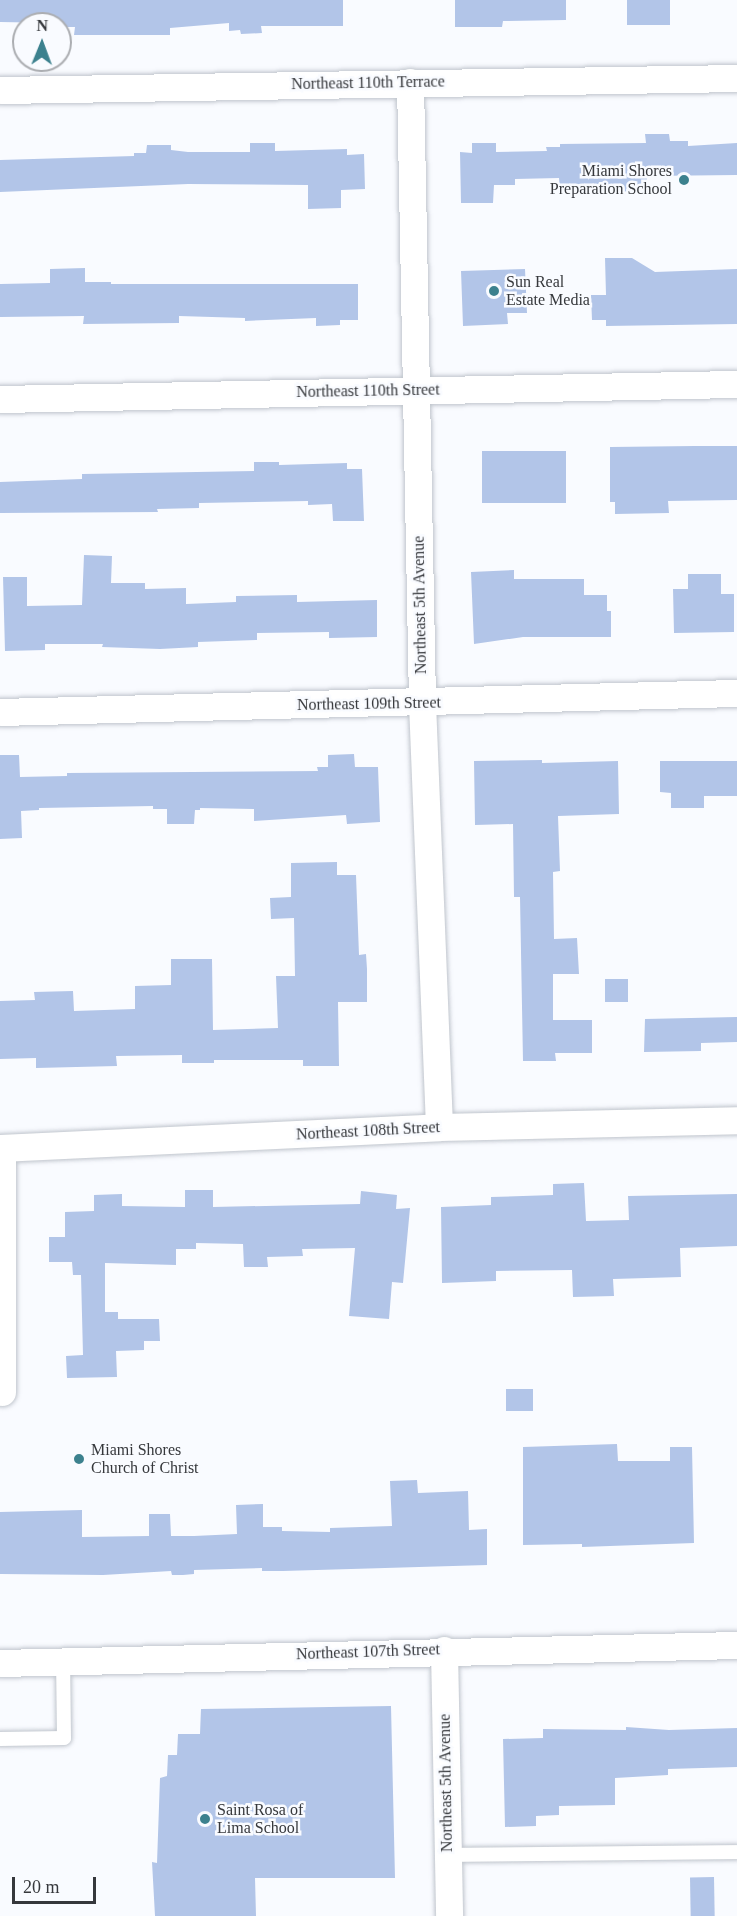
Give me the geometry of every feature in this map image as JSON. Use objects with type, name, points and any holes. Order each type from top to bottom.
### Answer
[{"type":"street","name":"Northeast 110th Terrace","points":[[0,90],[737,78]]},
{"type":"street","name":"Northeast 5th Avenue","points":[[410,82],[422,703],[439,1127]]},
{"type":"street","name":"Northeast 110th Street","points":[[0,399],[737,384]]},
{"type":"street","name":"Northeast 109th Street","points":[[0,712],[422,703],[737,693]]},
{"type":"street","name":"Northeast 108th Street","points":[[1,1148],[439,1127],[737,1120]]},
{"type":"street","points":[[1,1148],[2,1392]]},
{"type":"street","name":"Northeast 107th Street","points":[[0,1663],[444,1650],[737,1645]]},
{"type":"street","name":"Northeast 5th Avenue","points":[[444,1650],[449,1916]]},
{"type":"lane","points":[[0,1739],[64,1738],[63,1661]]},
{"type":"lane","points":[[448,1854],[737,1852]]},
{"type":"building","points":[[0,0],[343,0],[343,26],[261,26],[262,33],[241,34],[240,30],[229,31],[229,23],[170,28],[170,35],[74,35],[72,12],[12,12],[12,22],[0,22]]},
{"type":"building","points":[[455,0],[566,0],[566,20],[503,21],[502,27],[455,27]]},
{"type":"building","points":[[627,0],[670,0],[670,25],[627,25]]},
{"type":"building","points":[[645,134],[669,134],[670,141],[688,141],[688,146],[737,143],[737,175],[647,176],[647,191],[560,193],[559,178],[515,179],[515,185],[494,185],[493,203],[461,203],[460,152],[472,153],[472,143],[496,143],[496,152],[547,151],[546,147],[560,147],[560,144],[646,143]]},
{"type":"building","points":[[250,143],[275,143],[275,151],[347,149],[347,155],[364,154],[365,189],[341,190],[341,208],[308,209],[308,185],[188,184],[0,192],[0,160],[134,156],[134,153],[146,153],[147,145],[171,145],[171,150],[188,152],[250,152]]},
{"type":"building","points":[[605,258],[632,258],[655,272],[737,269],[737,324],[606,326],[606,320],[592,320],[591,295],[606,295]]},
{"type":"building","points":[[85,268],[85,282],[111,282],[111,284],[358,284],[358,320],[340,320],[340,325],[316,326],[316,318],[245,321],[245,318],[179,316],[179,323],[83,324],[84,316],[0,317],[0,284],[50,283],[50,269]]},
{"type":"building","name":"Sun Real Estate Media","points":[[525,269],[527,313],[507,313],[508,324],[463,326],[461,271]]},
{"type":"building","points":[[737,446],[737,500],[668,501],[669,513],[615,514],[615,502],[610,502],[610,447]]},
{"type":"building","points":[[482,451],[566,451],[566,503],[482,503]]},
{"type":"building","points":[[254,462],[279,462],[279,465],[347,463],[347,469],[362,469],[364,521],[333,521],[332,504],[308,505],[308,501],[199,503],[199,508],[157,509],[158,512],[0,513],[0,482],[82,479],[82,474],[254,471]]},
{"type":"building","points":[[84,555],[112,556],[111,583],[145,583],[145,589],[186,588],[186,604],[236,602],[236,596],[297,595],[297,602],[377,600],[377,637],[329,638],[329,632],[257,633],[257,640],[198,642],[198,647],[160,649],[102,647],[103,644],[45,644],[45,650],[5,651],[3,577],[27,577],[27,606],[82,605]]},
{"type":"building","points":[[514,570],[514,579],[584,579],[584,595],[607,595],[607,611],[611,611],[611,637],[523,637],[474,644],[471,572]]},
{"type":"building","points":[[688,574],[721,574],[721,594],[734,594],[734,632],[674,633],[673,589],[688,589]]},
{"type":"building","points":[[354,754],[355,767],[378,767],[380,822],[347,824],[346,815],[254,821],[254,809],[200,808],[200,810],[195,810],[194,824],[167,824],[167,809],[153,809],[153,806],[39,808],[39,810],[21,811],[22,838],[0,839],[0,755],[19,755],[20,777],[67,776],[67,773],[318,771],[317,767],[328,767],[328,755]]},
{"type":"building","points":[[542,760],[542,763],[618,761],[619,814],[558,816],[560,871],[553,872],[554,939],[577,938],[579,974],[553,974],[553,1020],[592,1020],[592,1053],[555,1053],[556,1061],[523,1061],[520,897],[514,897],[513,824],[475,825],[474,761]]},
{"type":"building","points":[[660,761],[737,761],[737,796],[704,796],[704,808],[671,808],[671,793],[660,792]]},
{"type":"building","points":[[337,862],[337,875],[356,875],[359,955],[366,954],[367,969],[367,1002],[338,1002],[339,1066],[303,1066],[303,1060],[214,1060],[214,1063],[182,1063],[182,1055],[116,1056],[117,1066],[36,1068],[36,1058],[0,1059],[0,1001],[35,1000],[34,992],[73,991],[74,1011],[135,1009],[135,986],[171,985],[171,959],[212,959],[213,1030],[278,1028],[276,976],[295,976],[294,918],[271,919],[270,898],[291,897],[291,863]]},
{"type":"building","points":[[605,979],[628,979],[628,1002],[605,1002]]},
{"type":"building","points":[[737,1017],[737,1042],[701,1043],[701,1051],[644,1052],[645,1019]]},
{"type":"building","points":[[584,1183],[586,1221],[629,1220],[628,1196],[737,1194],[737,1246],[680,1248],[681,1277],[613,1279],[614,1296],[573,1297],[572,1270],[496,1271],[496,1281],[442,1283],[441,1207],[491,1205],[491,1197],[553,1195],[553,1184]]},
{"type":"building","points":[[185,1190],[213,1190],[213,1207],[360,1204],[361,1191],[397,1195],[396,1209],[410,1208],[403,1283],[392,1282],[389,1319],[349,1316],[355,1248],[302,1249],[303,1256],[267,1257],[268,1267],[244,1267],[243,1244],[196,1243],[196,1249],[176,1249],[176,1265],[105,1263],[105,1312],[118,1312],[118,1319],[159,1319],[160,1341],[144,1341],[144,1350],[116,1351],[117,1377],[67,1378],[66,1356],[83,1355],[81,1275],[73,1275],[72,1262],[49,1262],[49,1237],[65,1237],[65,1212],[94,1211],[94,1195],[122,1194],[122,1206],[185,1207]]},
{"type":"building","points":[[506,1389],[533,1389],[533,1411],[506,1411]]},
{"type":"building","points":[[617,1444],[618,1461],[670,1461],[670,1447],[692,1447],[694,1543],[582,1547],[582,1544],[523,1545],[523,1447]]},
{"type":"building","points":[[417,1480],[418,1493],[468,1491],[469,1530],[487,1529],[487,1565],[283,1571],[262,1571],[262,1568],[194,1570],[194,1574],[183,1575],[172,1575],[171,1571],[103,1575],[0,1574],[0,1512],[82,1510],[82,1537],[149,1536],[149,1514],[170,1514],[171,1536],[194,1536],[237,1534],[236,1505],[263,1504],[263,1527],[282,1527],[282,1531],[330,1532],[330,1528],[392,1526],[390,1481]]},
{"type":"building","points":[[391,1706],[395,1878],[255,1878],[256,1916],[155,1916],[152,1862],[157,1863],[160,1778],[167,1776],[168,1755],[177,1755],[178,1734],[200,1734],[201,1709]]},
{"type":"building","points":[[626,1727],[669,1730],[737,1728],[737,1767],[668,1769],[668,1775],[615,1778],[615,1805],[559,1806],[559,1815],[536,1816],[536,1826],[505,1827],[503,1739],[543,1738],[543,1729],[626,1730]]},
{"type":"building","points":[[690,1877],[714,1877],[715,1916],[691,1916]]},
{"type":"place","name":"Miami Shores Preparation School","points":[[684,180]]},
{"type":"place","name":"Sun Real Estate Media","points":[[494,291]]},
{"type":"place","name":"Miami Shores Church of Christ","points":[[79,1459]]},
{"type":"place","name":"Saint Rosa of Lima School","points":[[205,1819]]}]
